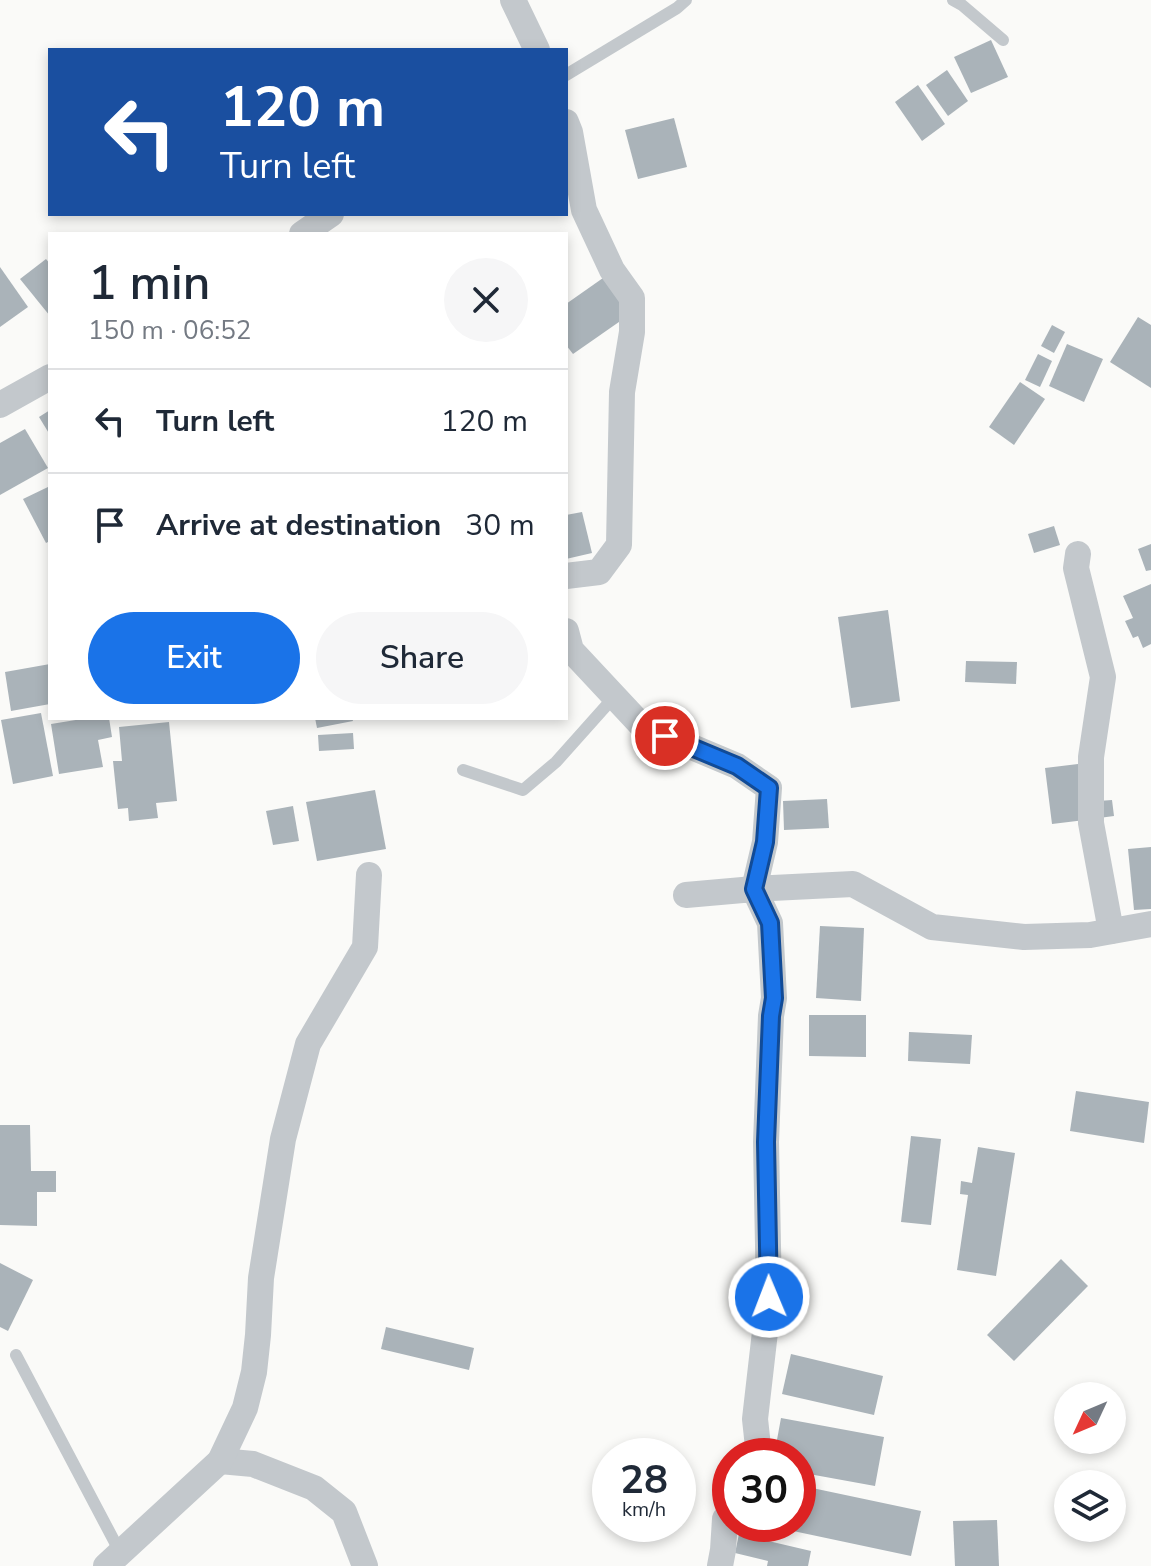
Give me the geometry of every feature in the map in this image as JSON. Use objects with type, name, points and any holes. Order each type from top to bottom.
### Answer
[{"type":"street","points":[[513,0],[536,48]]},
{"type":"street","points":[[568,127],[584,210],[612,270],[632,298],[632,332],[622,392],[619,545],[599,572],[568,576]]},
{"type":"street","points":[[305,232],[328,216]]},
{"type":"street","points":[[0,405],[48,378]]},
{"type":"street","points":[[1078,554],[1076,568],[1103,677],[1091,757],[1091,823],[1111,931]]},
{"type":"street","points":[[568,639],[571,650],[642,726],[737,766],[769,788],[765,842],[754,889],[770,923],[774,998],[766,1142],[769,1297],[755,1419],[757,1438]]},
{"type":"street","points":[[113,1559],[220,1461],[245,1408],[254,1372],[261,1278],[283,1139],[308,1044],[365,947],[369,875]]},
{"type":"street","points":[[686,895],[853,884],[932,927],[1024,937],[1090,935],[1151,924]]},
{"type":"street","points":[[220,1461],[253,1464],[314,1488],[344,1512],[365,1566]]},
{"type":"street","points":[[720,1566],[723,1542]]},
{"type":"lane","points":[[568,74],[686,0]]},
{"type":"lane","points":[[953,0],[1003,40]]},
{"type":"lane","points":[[463,770],[523,790],[556,762],[614,697]]},
{"type":"lane","points":[[16,1355],[113,1559]]},
{"type":"building","points":[[991,40],[1008,77],[971,93],[954,57]]},
{"type":"building","points":[[947,70],[968,101],[948,116],[926,85]]},
{"type":"building","points":[[918,85],[945,124],[922,141],[895,102]]},
{"type":"building","points":[[674,118],[687,167],[638,179],[625,130]]},
{"type":"building","points":[[46,259],[48,314],[20,279]]},
{"type":"building","points":[[0,267],[28,307],[0,327]]},
{"type":"building","points":[[603,278],[629,315],[573,354],[568,348],[568,303]]},
{"type":"building","points":[[1138,317],[1151,325],[1151,388],[1110,362]]},
{"type":"building","points":[[1052,325],[1065,332],[1054,353],[1041,346]]},
{"type":"building","points":[[1067,344],[1103,359],[1084,402],[1049,386]]},
{"type":"building","points":[[1038,354],[1052,361],[1040,387],[1025,380]]},
{"type":"building","points":[[1020,382],[1045,399],[1014,445],[989,427]]},
{"type":"building","points":[[48,411],[48,432],[39,417]]},
{"type":"building","points":[[25,429],[48,468],[0,495],[0,443]]},
{"type":"building","points":[[48,487],[48,542],[46,543],[23,499]]},
{"type":"building","points":[[582,512],[592,553],[568,559],[568,515]]},
{"type":"building","points":[[1054,526],[1060,545],[1034,553],[1028,534]]},
{"type":"building","points":[[1151,544],[1151,570],[1146,571],[1138,549]]},
{"type":"building","points":[[1151,584],[1151,644],[1143,648],[1138,636],[1133,638],[1125,621],[1133,618],[1123,596]]},
{"type":"building","points":[[888,610],[900,701],[851,708],[838,617]]},
{"type":"building","points":[[966,661],[1017,662],[1016,684],[965,682]]},
{"type":"building","points":[[48,664],[48,704],[11,711],[5,672]]},
{"type":"building","points":[[41,713],[53,776],[13,784],[1,720]]},
{"type":"building","points":[[109,720],[112,737],[98,740],[103,767],[59,774],[51,724]]},
{"type":"building","points":[[315,720],[353,721],[317,728]]},
{"type":"building","points":[[169,722],[177,801],[156,803],[158,818],[129,821],[128,808],[118,809],[113,761],[122,761],[119,727]]},
{"type":"building","points":[[353,733],[354,749],[319,751],[318,735]]},
{"type":"building","points":[[1078,764],[1085,820],[1052,824],[1045,768]]},
{"type":"building","points":[[375,790],[386,849],[317,861],[306,802]]},
{"type":"building","points":[[827,799],[829,828],[784,830],[783,801]]},
{"type":"building","points":[[1112,800],[1114,816],[1099,818],[1098,801]]},
{"type":"building","points":[[293,806],[299,841],[273,845],[266,811]]},
{"type":"building","points":[[1151,847],[1151,909],[1134,910],[1128,849]]},
{"type":"building","points":[[820,926],[864,928],[861,1001],[816,998]]},
{"type":"building","points":[[809,1015],[866,1015],[866,1057],[809,1056]]},
{"type":"building","points":[[909,1032],[972,1035],[970,1064],[908,1061]]},
{"type":"building","points":[[1076,1091],[1149,1102],[1144,1143],[1070,1131]]},
{"type":"building","points":[[0,1125],[30,1125],[31,1171],[56,1171],[56,1192],[37,1192],[37,1226],[0,1225]]},
{"type":"building","points":[[911,1136],[941,1139],[931,1225],[901,1222]]},
{"type":"building","points":[[978,1147],[1015,1153],[996,1276],[957,1270],[968,1195],[960,1194],[961,1181],[972,1183]]},
{"type":"building","points":[[1061,1259],[1088,1286],[1014,1361],[987,1335]]},
{"type":"building","points":[[0,1263],[33,1280],[8,1331],[0,1327]]},
{"type":"building","points":[[386,1327],[474,1348],[469,1370],[381,1349]]},
{"type":"building","points":[[791,1354],[883,1376],[874,1415],[782,1394]]},
{"type":"building","points":[[781,1418],[884,1437],[875,1486],[816,1475],[816,1438],[777,1438]]},
{"type":"building","points":[[816,1489],[921,1511],[911,1556],[816,1536]]},
{"type":"building","points":[[997,1520],[999,1566],[955,1566],[953,1521]]},
{"type":"building","points":[[737,1542],[773,1542],[811,1551],[808,1566],[767,1566],[768,1561],[735,1553]]},
{"type":"route","points":[[665,736],[737,766],[769,788],[765,842],[754,889],[770,923],[774,998],[766,1142],[769,1297]]}]
